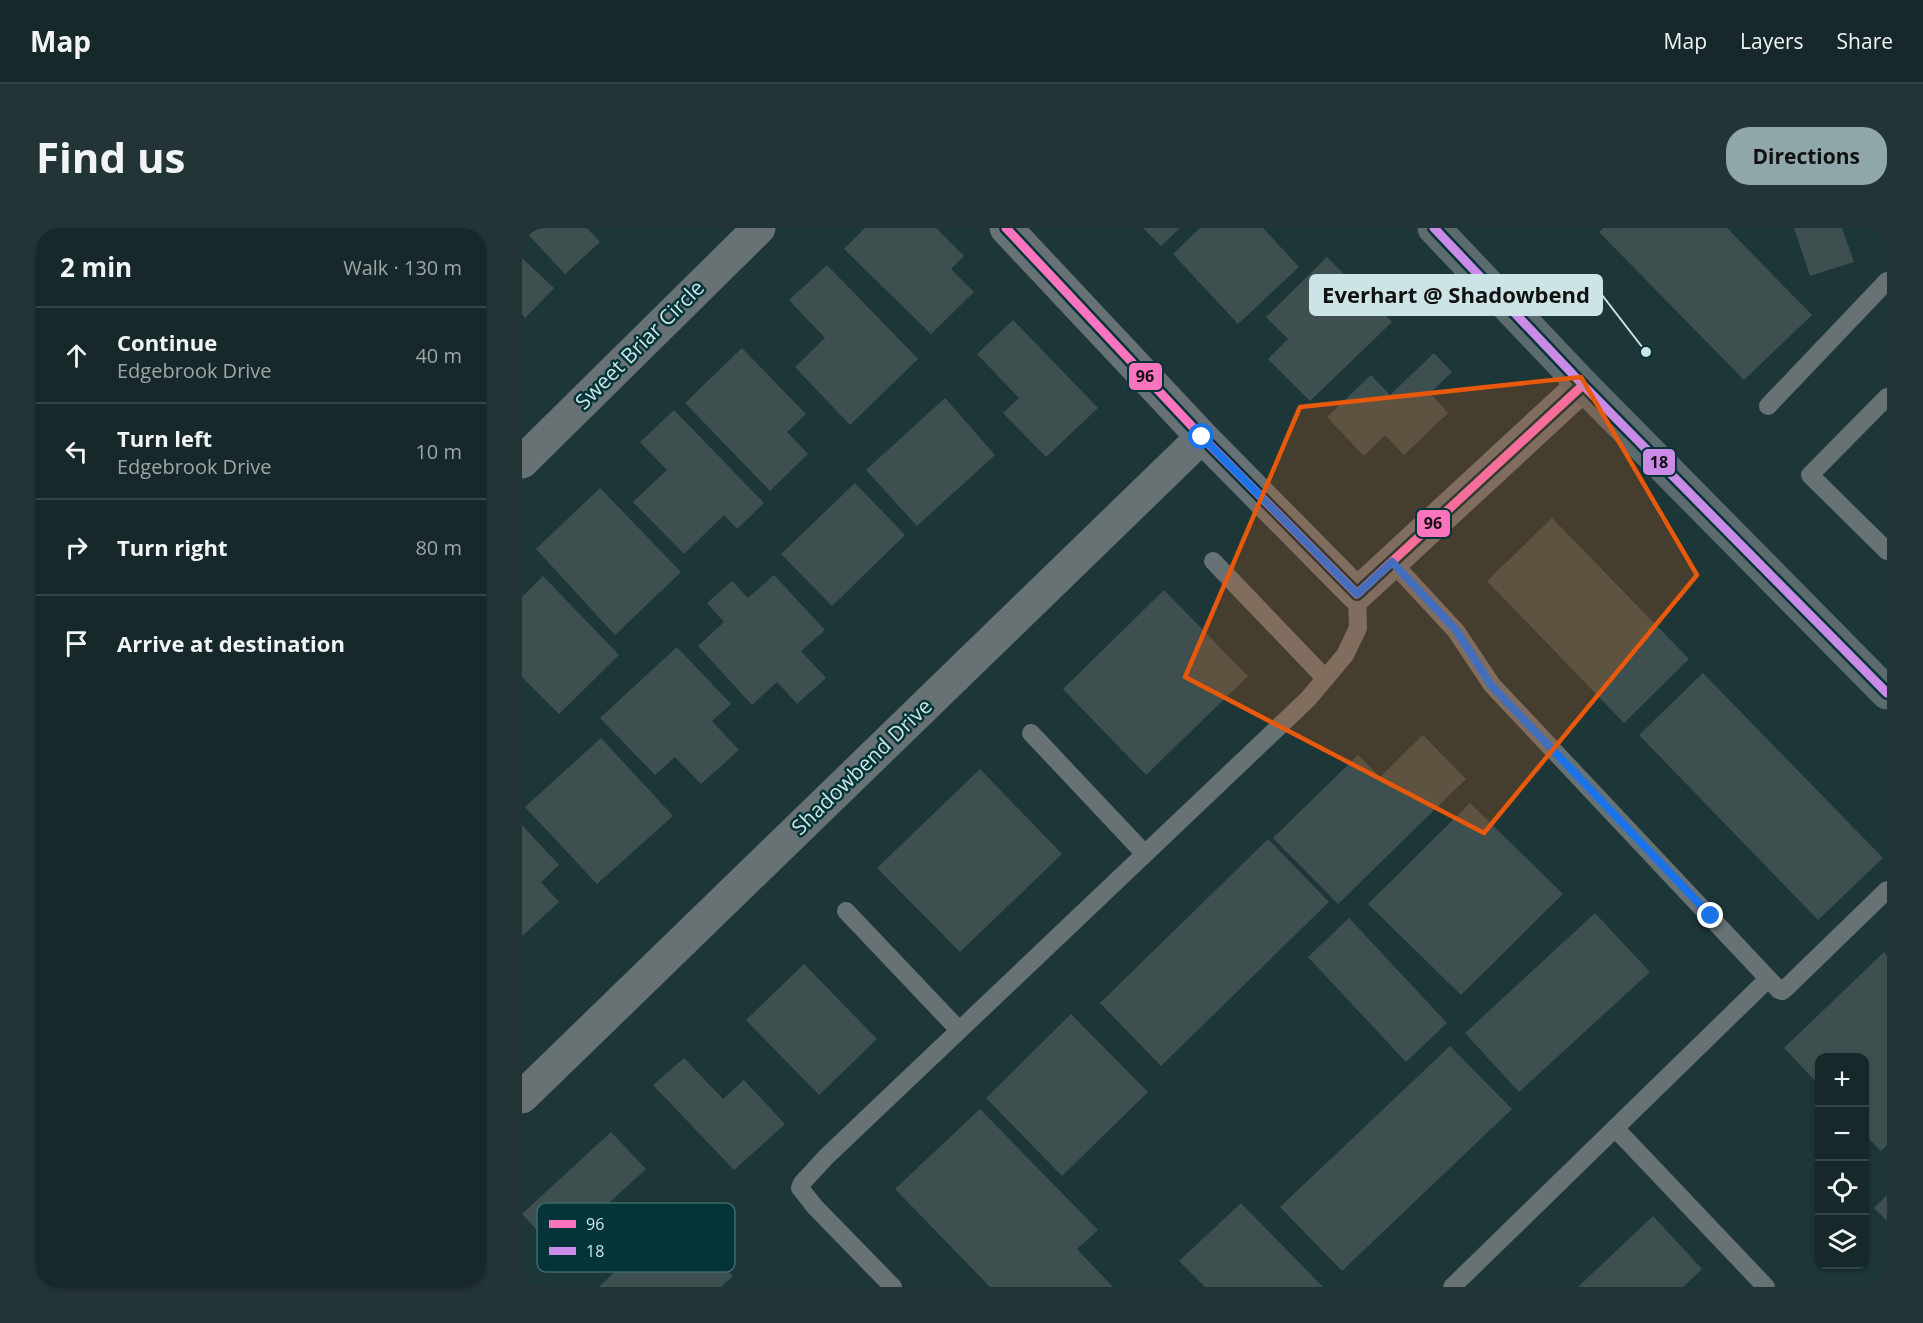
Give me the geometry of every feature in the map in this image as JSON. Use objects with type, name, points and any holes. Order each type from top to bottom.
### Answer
[{"type":"main road","points":[[1434,228],[1583,385],[1885,686]]},
{"type":"street","name":"Sweet Briar Circle","points":[[522,462],[759,228]]},
{"type":"street","points":[[1006,228],[1202,437],[1357,594],[1583,385]]},
{"type":"street","name":"Shadowbend Drive","points":[[522,1097],[1202,437]]},
{"type":"lane","points":[[1768,406],[1887,280]]},
{"type":"lane","points":[[1887,397],[1810,475],[1887,551]]},
{"type":"lane","points":[[1213,561],[1326,678]]},
{"type":"lane","points":[[1392,562],[1456,630],[1491,685],[1779,990],[1786,988],[1887,890]]},
{"type":"lane","points":[[893,1287],[814,1207],[800,1187],[826,1157],[1308,699],[1346,655],[1358,628],[1357,594]]},
{"type":"lane","points":[[1031,733],[1145,854]]},
{"type":"lane","points":[[846,911],[959,1030]]},
{"type":"lane","points":[[1452,1287],[1768,979]]},
{"type":"lane","points":[[1615,1128],[1766,1287]]},
{"type":"highlighted area","points":[[1581,377],[1697,575],[1484,833],[1185,677],[1300,407]]},
{"type":"building","points":[[522,228],[587,228],[600,242],[565,274]]},
{"type":"building","points":[[865,228],[936,228],[964,256],[951,269],[974,292],[931,334],[844,249]]},
{"type":"building","points":[[1143,228],[1180,228],[1161,246]]},
{"type":"building","points":[[1200,228],[1263,228],[1299,267],[1238,324],[1173,254]]},
{"type":"building","points":[[1603,228],[1727,228],[1812,315],[1744,380],[1599,232]]},
{"type":"building","points":[[1794,228],[1842,228],[1854,262],[1810,276]]},
{"type":"building","points":[[1327,257],[1392,322],[1310,401],[1268,359],[1288,339],[1266,317]]},
{"type":"building","points":[[522,258],[554,288],[525,318],[522,314]]},
{"type":"building","points":[[827,265],[918,359],[850,425],[795,367],[825,338],[789,300]]},
{"type":"building","points":[[1013,320],[1098,408],[1046,457],[1003,413],[1019,398],[977,354]]},
{"type":"building","points":[[742,348],[806,414],[787,432],[808,454],[770,491],[685,403]]},
{"type":"building","points":[[1434,353],[1452,372],[1430,393],[1448,413],[1404,455],[1385,435],[1364,456],[1327,417],[1371,375],[1390,395]]},
{"type":"building","points":[[945,398],[995,455],[917,526],[866,470]]},
{"type":"building","points":[[674,410],[764,503],[737,529],[724,515],[684,554],[633,502],[667,470],[640,442]]},
{"type":"building","points":[[855,483],[905,535],[832,606],[781,554]]},
{"type":"building","points":[[600,488],[681,572],[615,635],[536,549]]},
{"type":"building","points":[[1552,518],[1689,659],[1624,723],[1487,581]]},
{"type":"building","points":[[774,575],[825,630],[801,651],[826,678],[797,704],[777,682],[752,705],[698,646],[724,622],[707,603],[732,581],[748,598]]},
{"type":"building","points":[[543,576],[619,655],[559,714],[522,677],[522,597]]},
{"type":"building","points":[[1164,590],[1248,676],[1146,775],[1063,689]]},
{"type":"building","points":[[677,647],[731,704],[712,721],[739,750],[701,784],[675,757],[655,775],[600,718]]},
{"type":"building","points":[[1703,673],[1883,858],[1818,920],[1639,735]]},
{"type":"building","points":[[1423,735],[1466,779],[1338,904],[1273,838],[1358,755],[1380,777]]},
{"type":"building","points":[[601,738],[673,816],[597,884],[525,807]]},
{"type":"building","points":[[980,769],[1062,854],[960,952],[877,868]]},
{"type":"building","points":[[1470,803],[1563,894],[1461,995],[1368,904]]},
{"type":"building","points":[[522,825],[559,865],[541,882],[559,902],[522,936]]},
{"type":"building","points":[[1268,839],[1329,902],[1161,1066],[1100,1003]]},
{"type":"building","points":[[1595,913],[1650,972],[1519,1092],[1465,1033]]},
{"type":"building","points":[[1349,918],[1447,1023],[1406,1062],[1308,957]]},
{"type":"building","points":[[1884,952],[1887,956],[1887,1145],[1881,1151],[1869,1139],[1869,1053],[1815,1053],[1815,1081],[1784,1048]]},
{"type":"building","points":[[804,964],[877,1039],[819,1095],[746,1020]]},
{"type":"building","points":[[1071,1014],[1148,1092],[1062,1176],[986,1098]]},
{"type":"building","points":[[1450,1046],[1512,1109],[1342,1271],[1280,1207]]},
{"type":"building","points":[[684,1058],[723,1099],[744,1080],[785,1124],[734,1170],[653,1085]]},
{"type":"building","points":[[980,1109],[1098,1230],[1077,1249],[1113,1287],[990,1287],[895,1189]]},
{"type":"building","points":[[611,1132],[646,1169],[609,1203],[537,1203],[537,1230],[522,1214]]},
{"type":"building","points":[[1887,1195],[1887,1221],[1874,1208]]},
{"type":"building","points":[[1241,1203],[1323,1287],[1205,1287],[1179,1261]]},
{"type":"building","points":[[1653,1216],[1702,1269],[1683,1287],[1578,1287]]},
{"type":"building","points":[[615,1272],[729,1272],[733,1276],[721,1287],[599,1287]]},
{"type":"transit line","name":"96","points":[[1006,228],[1202,437],[1357,594],[1583,385]]},
{"type":"transit line","name":"18","points":[[1434,228],[1583,385],[1887,693]]},
{"type":"place","name":"Everhart @ Shadowbend","points":[[1646,352]]},
{"type":"route","points":[[1202,437],[1357,594],[1392,562],[1456,630],[1491,685],[1711,916]]}]
